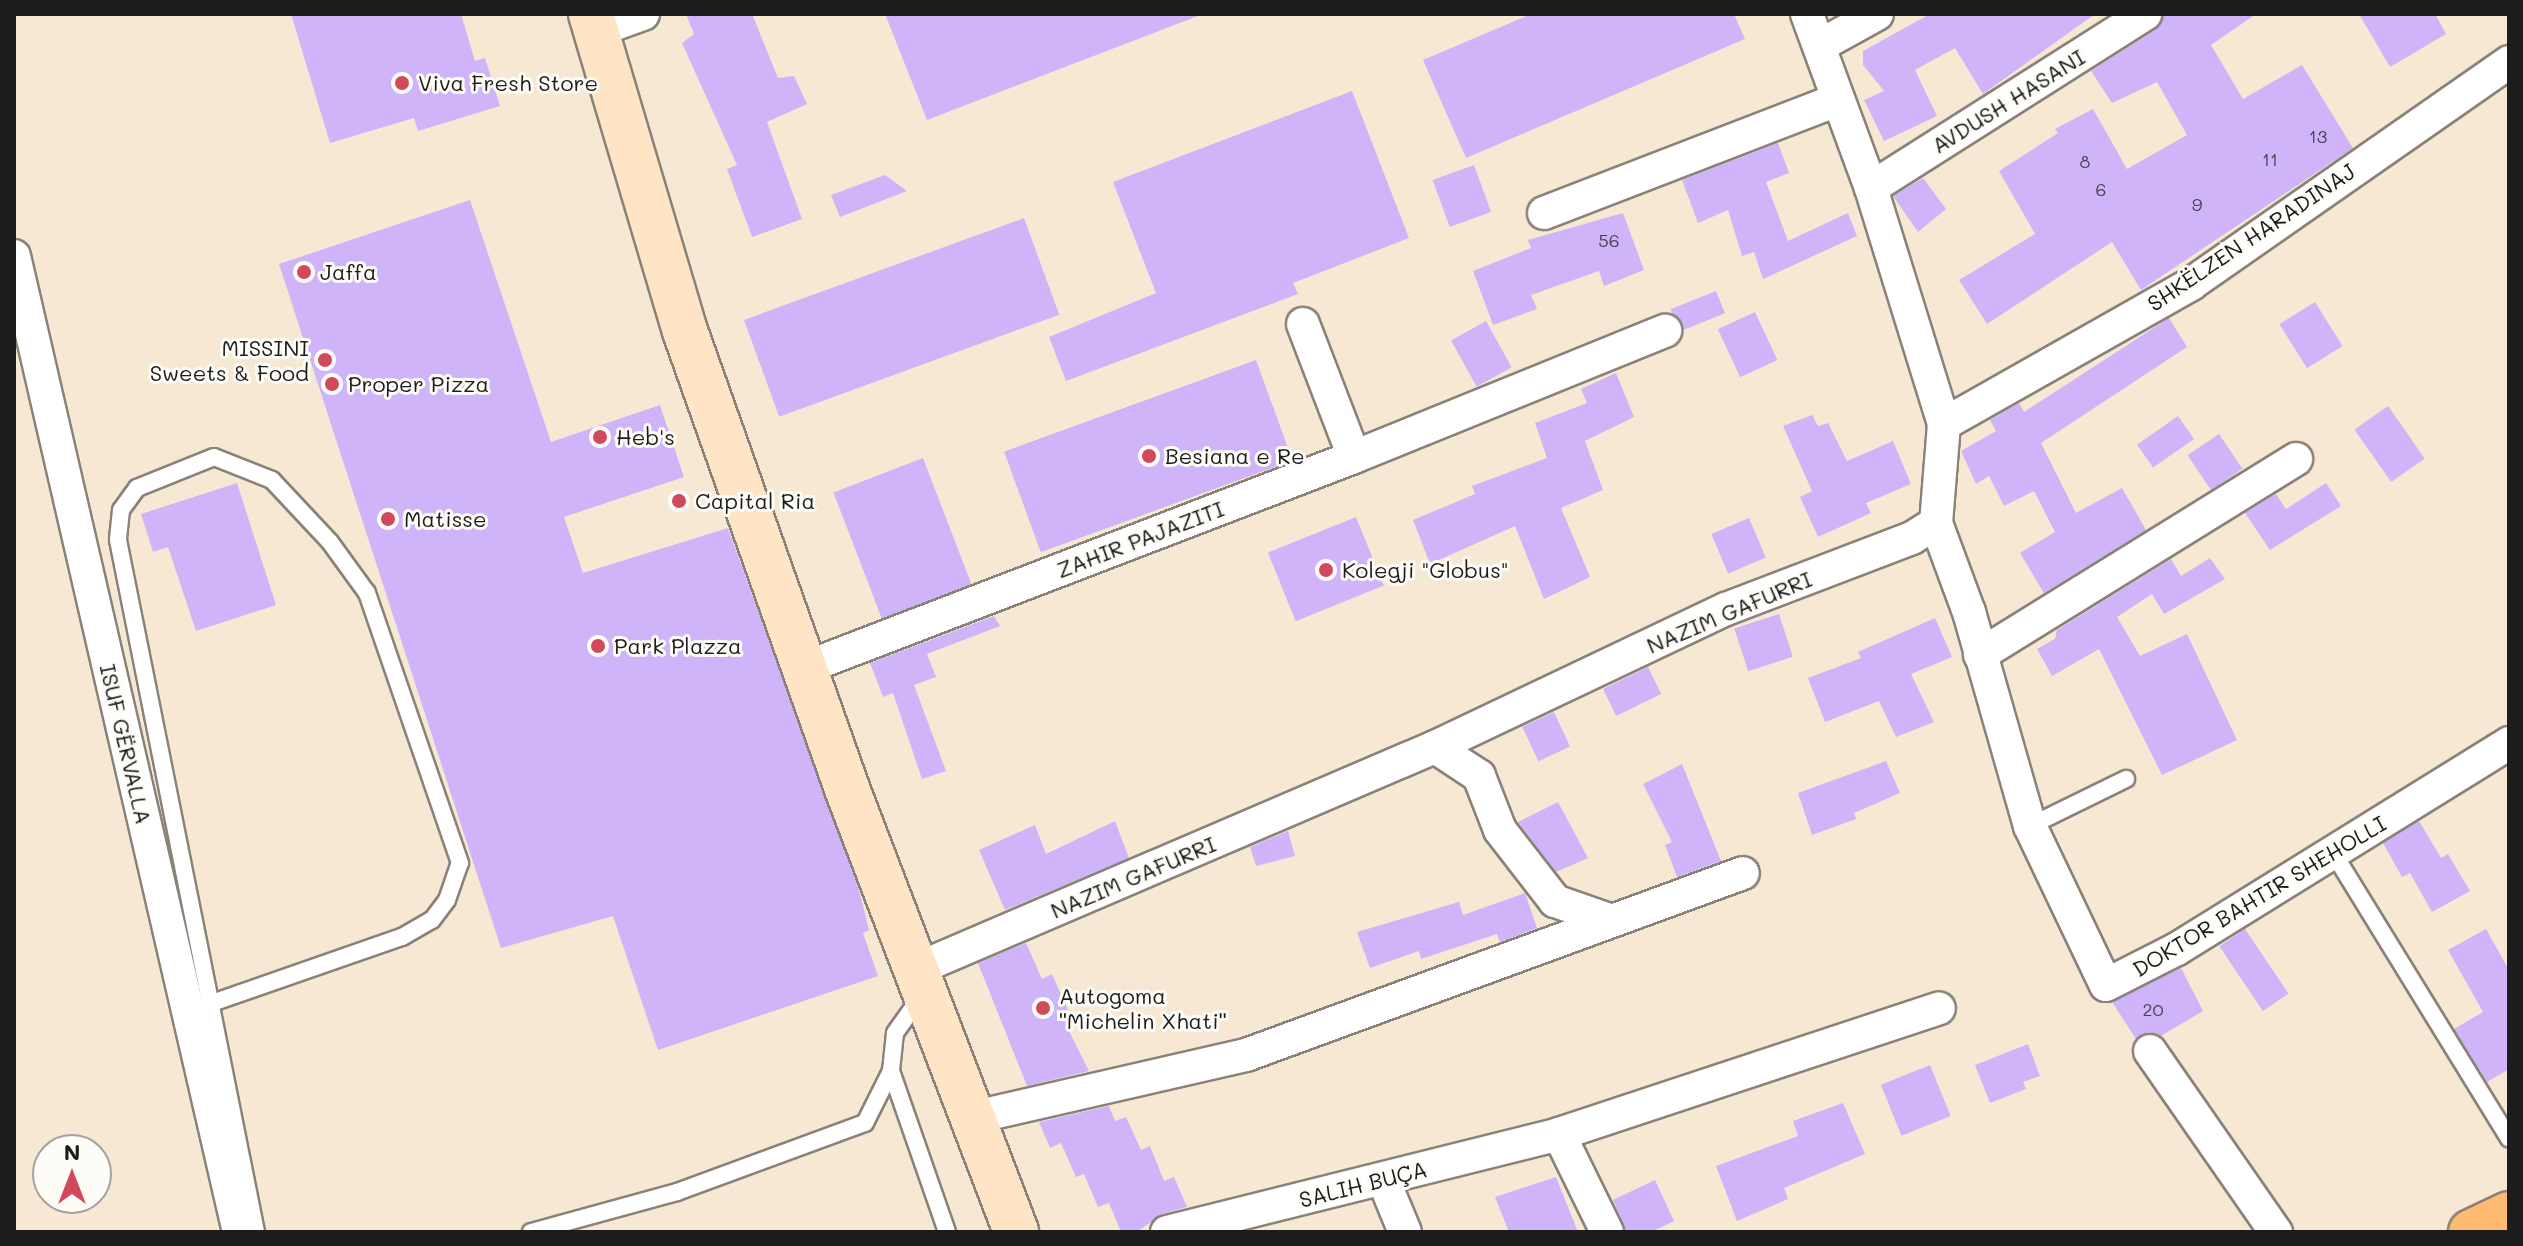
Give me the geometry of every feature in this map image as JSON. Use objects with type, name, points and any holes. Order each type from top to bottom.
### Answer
[{"type":"main road","points":[[594,22],[685,331],[807,667],[849,794],[975,1117],[1016,1232]]},
{"type":"main road","points":[[2471,1232],[2509,1214]]},
{"type":"street","points":[[594,22],[643,14]]},
{"type":"street","points":[[1807,14],[1821,45],[1837,100],[1871,188],[1944,424],[1936,523]]},
{"type":"street","points":[[1821,45],[1877,14]]},
{"type":"street","name":"AVDUSH HASANI","points":[[1871,188],[2145,14]]},
{"type":"street","name":"SHKËLZEN HARADINAJ","points":[[1944,424],[2191,284],[2509,62]]},
{"type":"street","points":[[1544,213],[1837,100]]},
{"type":"street","name":"ISUF GËRVALLA","points":[[14,256],[239,1232]]},
{"type":"street","points":[[1303,324],[1354,457]]},
{"type":"street","name":"ZAHIR PAJAZITI","points":[[807,667],[1354,457],[1472,406],[1665,331]]},
{"type":"street","points":[[1980,655],[2296,459]]},
{"type":"street","name":"DOKTOR BAHTIR SHEHOLLI","points":[[1936,523],[1980,655],[2030,826],[2106,985],[2177,949],[2509,743]]},
{"type":"street","name":"NAZIM GAFURRI","points":[[922,980],[1435,747],[1726,609],[1912,538],[1936,523]]},
{"type":"street","points":[[1435,747],[1479,776],[1500,830],[1555,901],[1609,920]]},
{"type":"street","points":[[975,1117],[1246,1055],[1743,873]]},
{"type":"street","name":"SALIH BUÇA","points":[[1167,1232],[1559,1134],[1934,1011]]},
{"type":"street","points":[[2150,1051],[2276,1232]]},
{"type":"street","points":[[1559,1134],[1607,1232]]},
{"type":"street","points":[[1383,1179],[1405,1232]]},
{"type":"lane","points":[[212,1003],[402,937],[432,920],[447,900],[460,863],[367,593],[330,542],[272,480],[214,457],[137,488],[121,510],[118,540],[256,1232]]},
{"type":"lane","points":[[2030,826],[2126,779]]},
{"type":"lane","points":[[2334,854],[2509,1139]]},
{"type":"lane","points":[[531,1232],[677,1192],[865,1123],[891,1071],[895,1033],[922,980]]},
{"type":"lane","points":[[891,1071],[947,1232]]},
{"type":"building","name":"Viva Fresh Store","points":[[291,14],[461,14],[475,61],[485,58],[500,106],[418,131],[414,118],[330,143]]},
{"type":"building","points":[[686,14],[752,14],[778,78],[794,76],[807,104],[767,122],[802,219],[752,237],[727,169],[737,165],[682,43],[694,34]]},
{"type":"building","points":[[885,14],[1198,14],[1198,16],[927,120]]},
{"type":"building","points":[[1531,14],[1734,14],[1745,39],[1466,158],[1423,60]]},
{"type":"building","points":[[1930,14],[2095,14],[1983,94],[1955,48],[1915,70],[1937,116],[1884,141],[1864,100],[1884,91],[1863,65],[1863,51]]},
{"type":"building","points":[[2164,14],[2256,14],[2211,45],[2243,99],[2302,65],[2353,148],[2141,290],[2112,242],[1987,324],[1959,280],[2035,234],[1999,171],[2058,133],[2055,129],[2093,109],[2127,169],[2187,135],[2157,82],[2112,103],[2091,71],[2155,30]]},
{"type":"building","points":[[2359,14],[2435,14],[2446,34],[2390,67]]},
{"type":"building","points":[[1352,91],[1409,238],[1293,283],[1298,294],[1066,381],[1049,337],[1156,293],[1113,182]]},
{"type":"building","points":[[1778,143],[1789,173],[1766,182],[1788,241],[1848,213],[1857,236],[1763,279],[1754,252],[1742,256],[1728,210],[1698,223],[1682,180]]},
{"type":"building","points":[[1474,165],[1491,212],[1450,227],[1433,180]]},
{"type":"building","points":[[885,175],[907,191],[840,217],[831,195]]},
{"type":"building","points":[[1923,178],[1946,209],[1918,232],[1893,196]]},
{"type":"building","points":[[470,200],[551,442],[660,405],[684,477],[564,517],[583,573],[728,528],[859,890],[869,930],[863,933],[878,976],[658,1050],[613,916],[501,948],[279,264]]},
{"type":"building","points":[[1623,213],[1644,270],[1604,286],[1599,271],[1531,295],[1537,309],[1493,325],[1473,271],[1531,248],[1528,240]]},
{"type":"building","points":[[1024,218],[1059,315],[779,417],[744,320]]},
{"type":"building","points":[[1716,291],[1725,313],[1680,332],[1671,309]]},
{"type":"building","points":[[2315,302],[2343,346],[2307,368],[2279,324]]},
{"type":"building","points":[[1755,312],[1777,360],[1740,377],[1718,329]]},
{"type":"building","points":[[2169,318],[2187,347],[2041,443],[2076,513],[2122,488],[2146,530],[2044,593],[2020,553],[2055,532],[2034,491],[2004,506],[1989,476],[1976,484],[1961,451],[1996,431],[1990,420],[2019,403],[2024,412]]},
{"type":"building","points":[[1486,321],[1512,367],[1477,387],[1451,340]]},
{"type":"building","name":"Besiana e Re","points":[[1256,360],[1293,461],[1041,552],[1004,452]]},
{"type":"building","points":[[1616,373],[1634,417],[1585,441],[1603,490],[1561,508],[1590,577],[1544,599],[1515,526],[1430,564],[1413,520],[1475,494],[1472,486],[1547,458],[1535,423],[1587,403],[1581,389]]},
{"type":"building","points":[[2388,406],[2425,458],[2391,482],[2354,430]]},
{"type":"building","points":[[1812,415],[1818,426],[1828,423],[1847,461],[1893,441],[1911,484],[1866,503],[1871,513],[1818,537],[1800,497],[1812,491],[1783,426]]},
{"type":"building","points":[[2178,416],[2194,439],[2153,468],[2137,445]]},
{"type":"building","points":[[2219,434],[2242,469],[2211,490],[2187,455]]},
{"type":"building","points":[[923,458],[971,584],[882,618],[833,492]]},
{"type":"building","points":[[237,483],[276,605],[196,631],[168,547],[153,552],[141,514]]},
{"type":"building","points":[[2326,483],[2341,506],[2270,550],[2245,513],[2276,494],[2286,509]]},
{"type":"building","name":"Kolegji \"Globus\"","points":[[1356,517],[1384,586],[1296,621],[1268,553]]},
{"type":"building","points":[[1749,518],[1766,558],[1728,574],[1711,534]]},
{"type":"building","points":[[2210,558],[2225,579],[2164,614],[2152,594],[2117,617],[2140,656],[2187,634],[2237,740],[2162,775],[2099,649],[2052,676],[2037,649],[2055,639],[2057,630],[2171,559],[2181,576]]},
{"type":"building","points":[[1779,614],[1793,657],[1748,671],[1734,629]]},
{"type":"building","points":[[994,616],[1000,626],[927,654],[936,677],[914,685],[946,771],[922,779],[893,693],[883,697],[870,663]]},
{"type":"building","points":[[1935,618],[1952,657],[1911,674],[1934,722],[1896,737],[1879,701],[1825,722],[1808,678],[1861,658],[1858,652]]},
{"type":"building","points":[[1648,667],[1661,694],[1616,716],[1603,689]]},
{"type":"building","points":[[1554,712],[1570,746],[1538,761],[1522,727]]},
{"type":"building","points":[[1886,761],[1900,793],[1854,813],[1856,819],[1812,835],[1798,793]]},
{"type":"building","points":[[1682,764],[1721,861],[1677,877],[1665,845],[1672,842],[1643,784]]},
{"type":"building","points":[[1558,802],[1588,858],[1556,872],[1518,822]]},
{"type":"building","points":[[1115,821],[1129,858],[1005,910],[979,850],[1035,825],[1046,854]]},
{"type":"building","points":[[2419,821],[2441,858],[2448,854],[2470,891],[2432,912],[2410,873],[2402,877],[2383,843]]},
{"type":"building","points":[[1288,831],[1295,856],[1256,866],[1250,847]]},
{"type":"building","points":[[1525,893],[1537,928],[1500,942],[1497,934],[1421,959],[1419,951],[1370,968],[1357,932],[1459,902],[1463,915]]},
{"type":"building","points":[[2245,929],[2289,994],[2263,1011],[2219,946]]},
{"type":"building","points":[[2486,929],[2509,970],[2509,1069],[2487,1082],[2454,1029],[2483,1012],[2448,950]]},
{"type":"building","points":[[1026,943],[1042,979],[1052,974],[1075,1026],[1068,1029],[1089,1071],[1027,1086],[978,963]]},
{"type":"building","points":[[2181,968],[2203,1011],[2161,1036],[2148,1032],[2136,1039],[2112,1002]]},
{"type":"building","points":[[2028,1044],[2040,1076],[2023,1082],[2026,1089],[1990,1103],[1975,1065]]},
{"type":"building","points":[[1930,1065],[1951,1116],[1901,1136],[1881,1085]]},
{"type":"building","points":[[1843,1103],[1865,1154],[1784,1188],[1788,1199],[1737,1221],[1716,1166],[1798,1136],[1793,1121]]},
{"type":"building","points":[[1109,1106],[1115,1121],[1126,1117],[1141,1150],[1150,1146],[1164,1181],[1174,1177],[1187,1207],[1162,1214],[1137,1232],[1121,1232],[1109,1203],[1098,1207],[1084,1174],[1076,1177],[1061,1143],[1050,1148],[1039,1122]]},
{"type":"building","points":[[1556,1177],[1578,1232],[1509,1232],[1495,1197]]},
{"type":"building","points":[[1655,1180],[1674,1221],[1651,1232],[1626,1232],[1613,1200]]},
{"type":"place","name":"Viva Fresh Store","points":[[402,83]]},
{"type":"place","name":"Jaffa","points":[[304,272]]},
{"type":"place","name":"MISSINI Sweets & Food","points":[[325,360]]},
{"type":"place","name":"Proper Pizza","points":[[332,384]]},
{"type":"place","name":"Heb's","points":[[600,437]]},
{"type":"place","name":"Besiana e Re","points":[[1149,456]]},
{"type":"place","name":"Capital Ria","points":[[679,501]]},
{"type":"place","name":"Matisse","points":[[388,519]]},
{"type":"place","name":"Kolegji \"Globus\"","points":[[1326,570]]},
{"type":"place","name":"Park Plazza","points":[[598,646]]},
{"type":"place","name":"Autogoma ʺMichelin Xhatiʺ","points":[[1043,1008]]}]
